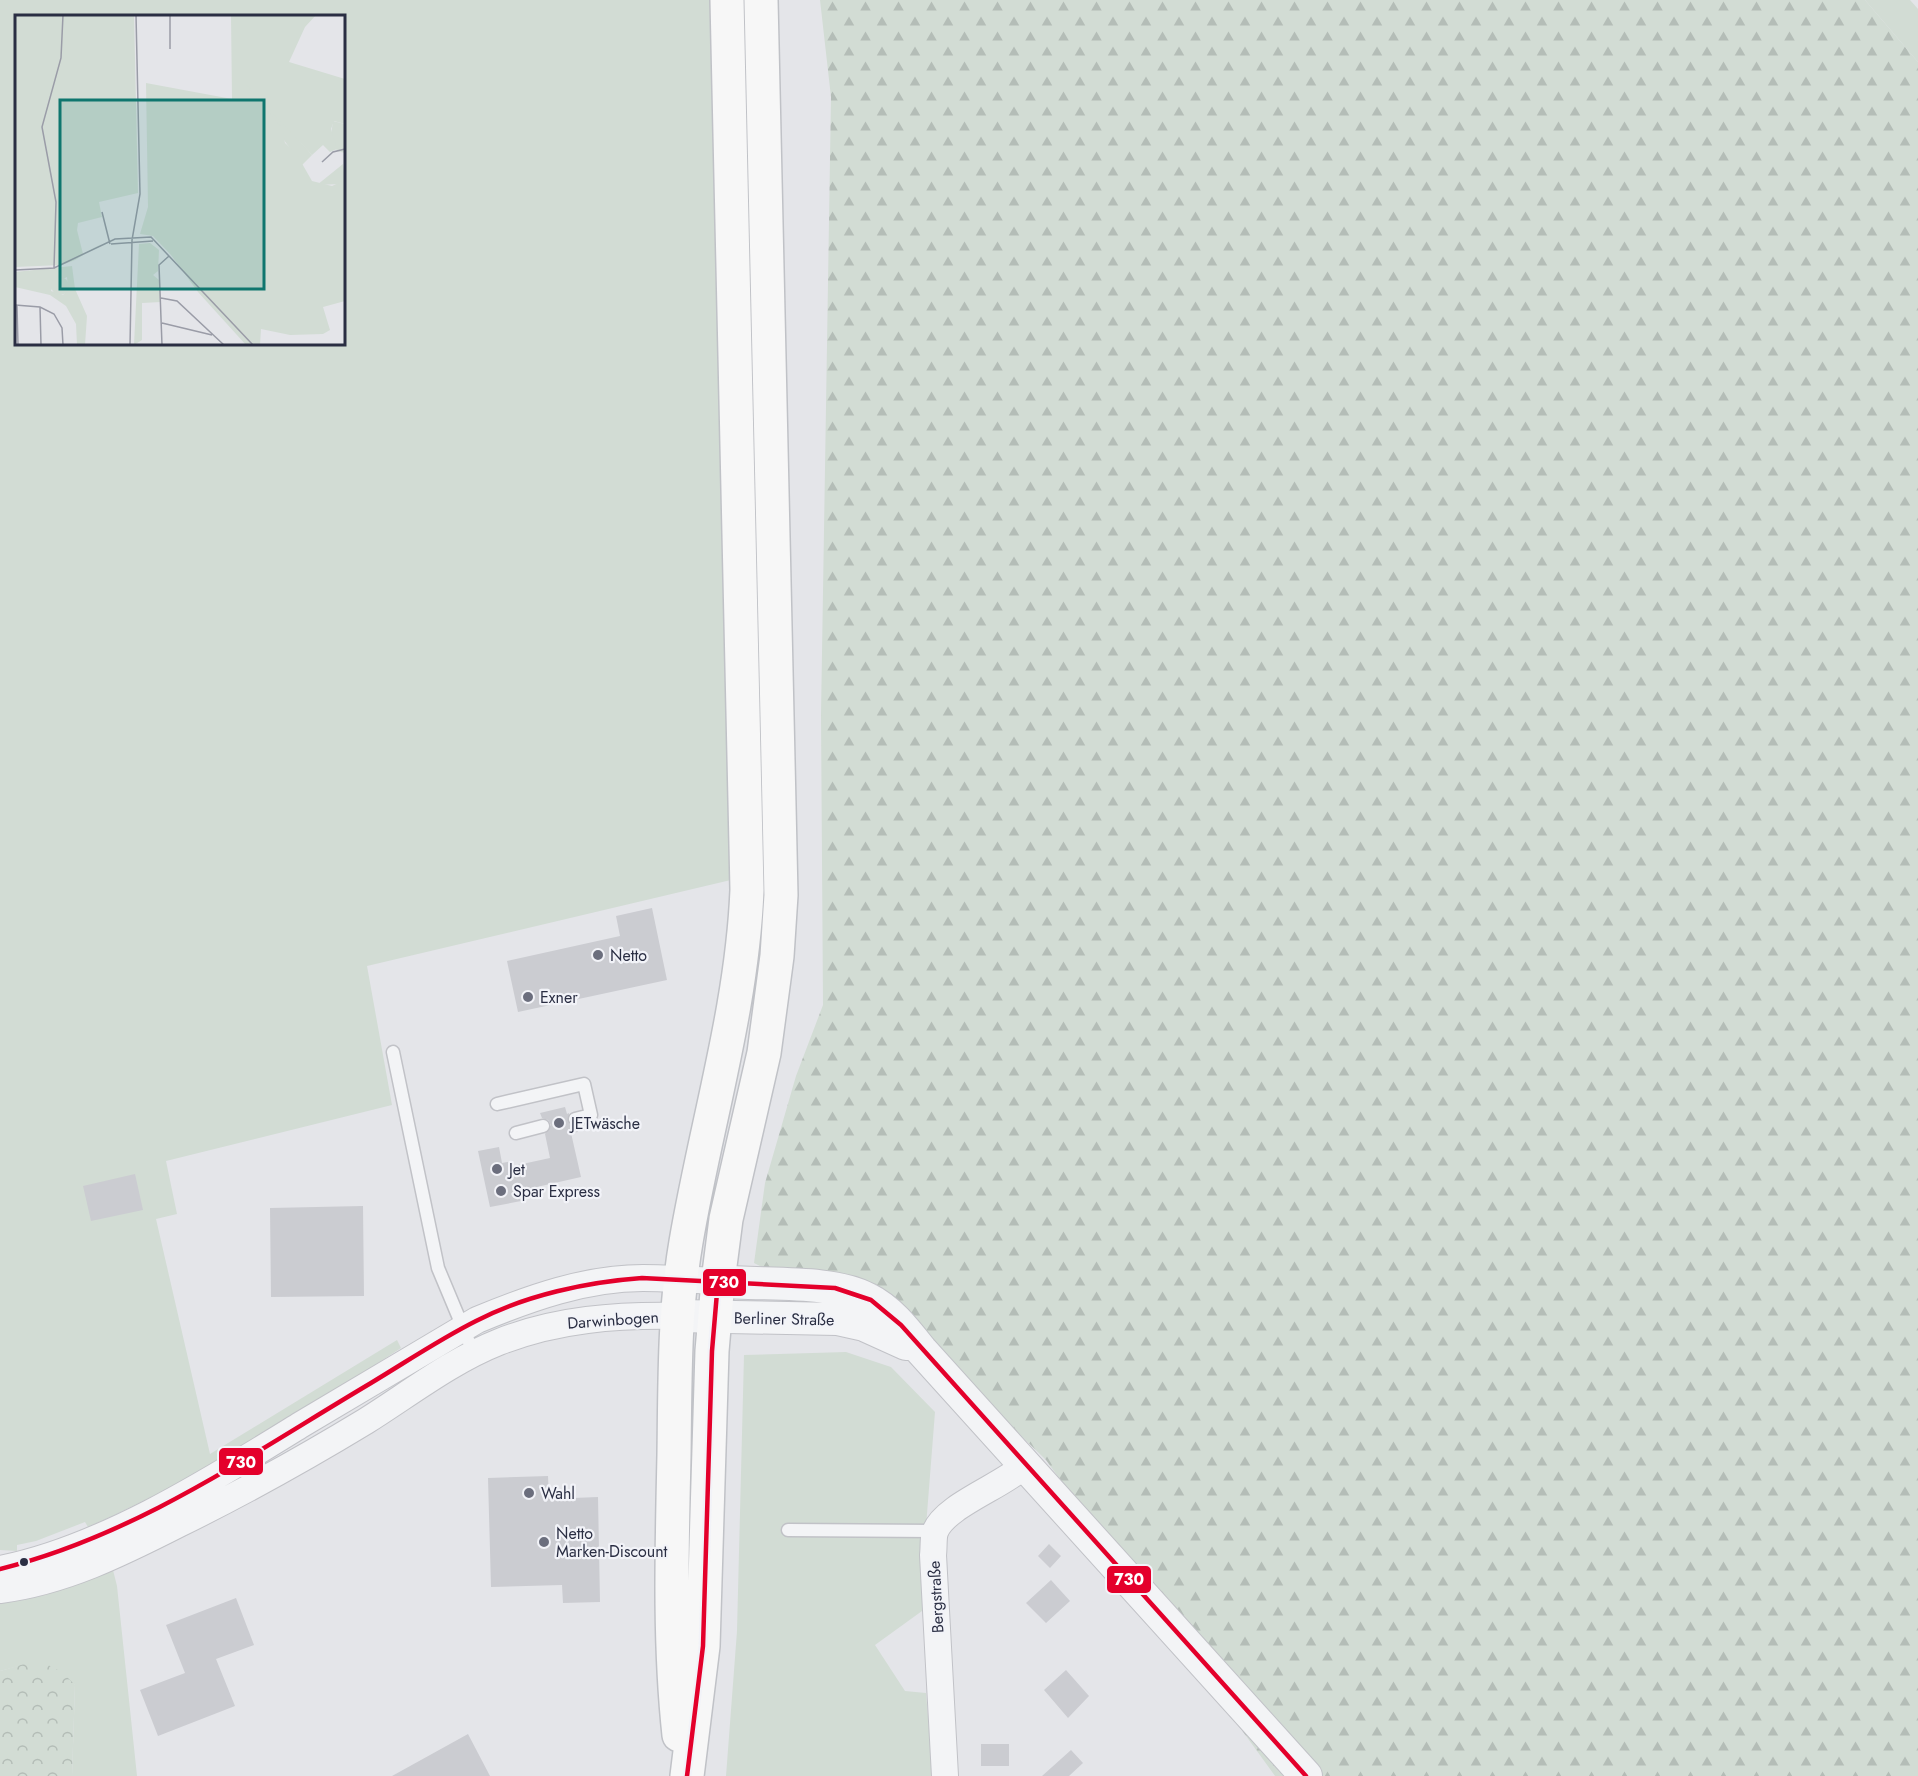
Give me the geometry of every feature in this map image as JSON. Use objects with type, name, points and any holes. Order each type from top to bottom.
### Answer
[{"type":"main road","points":[[685,1776],[672,1646],[678,1316],[681,1280],[738,991],[746,899],[727,0]]},
{"type":"main road","points":[[685,1776],[703,1646],[714,1317],[726,1219],[764,1053],[777,957],[781,895],[761,0]]},
{"type":"street","name":"Darwinbogen","points":[[8,1564],[94,1538],[194,1487],[462,1329],[512,1305],[583,1284],[642,1278],[718,1281]]},
{"type":"street","name":"Berliner Straße","points":[[718,1281],[835,1288],[854,1292],[871,1300],[901,1325],[921,1350],[1306,1776]]},
{"type":"street","name":"Darwinbogen","points":[[0,1590],[39,1583],[89,1566],[152,1538],[258,1484],[474,1354],[498,1342],[564,1323],[599,1318],[678,1316]]},
{"type":"street","name":"Berliner Straße","points":[[678,1316],[837,1319],[864,1324],[921,1350]]},
{"type":"street","points":[[935,1531],[953,1509],[1011,1478],[1025,1465]]},
{"type":"street","name":"Bergstraße","points":[[935,1531],[933,1556],[945,1776]]},
{"type":"lane","points":[[393,1052],[438,1268],[474,1354]]},
{"type":"lane","points":[[497,1104],[584,1084],[591,1115],[575,1119]]},
{"type":"lane","points":[[516,1133],[543,1126]]},
{"type":"lane","points":[[788,1530],[935,1531]]},
{"type":"green space","points":[[0,0],[715,0],[735,879],[367,966],[392,1105],[166,1161],[177,1214],[156,1219],[210,1454],[397,1340],[401,1348],[287,1421],[170,1488],[88,1527],[85,1522],[36,1541],[17,1545],[17,1551],[0,1550]]},
{"type":"green space","points":[[820,0],[1865,0],[1918,62],[1918,1776],[1275,1776],[1046,1460],[906,1323],[776,1274],[754,1263],[765,1183],[796,1076],[823,1005],[821,715],[831,97]]},
{"type":"green space","points":[[1865,0],[1910,0],[1918,9],[1918,62]]},
{"type":"green space","points":[[846,1352],[891,1367],[935,1412],[924,1552],[929,1599],[922,1611],[875,1645],[905,1691],[926,1693],[933,1776],[726,1776],[737,1631],[744,1355]]},
{"type":"green space","points":[[111,1562],[117,1586],[137,1776],[72,1776],[75,1685],[38,1661],[0,1671],[0,1596]]},
{"type":"green space","points":[[38,1660],[62,1672],[75,1685],[72,1776],[0,1776],[0,1671]]},
{"type":"building","name":"Netto","points":[[652,908],[667,980],[518,1012],[507,961],[620,936],[616,916]]},
{"type":"building","points":[[565,1107],[567,1114],[569,1113],[569,1124],[577,1127],[578,1132],[571,1133],[581,1177],[519,1191],[521,1201],[490,1207],[478,1151],[499,1147],[502,1163],[512,1161],[513,1166],[550,1158],[545,1134],[551,1125],[548,1120],[542,1118],[540,1113]]},
{"type":"building","points":[[135,1174],[143,1210],[91,1221],[83,1186]]},
{"type":"building","points":[[363,1206],[364,1296],[271,1297],[270,1208]]},
{"type":"building","name":"Netto Marken-Discount","points":[[548,1476],[549,1499],[598,1497],[600,1602],[563,1603],[562,1585],[491,1587],[488,1478]]},
{"type":"building","points":[[1049,1544],[1061,1556],[1050,1568],[1038,1556]]},
{"type":"building","points":[[1051,1580],[1070,1601],[1046,1623],[1026,1603]]},
{"type":"building","points":[[236,1598],[254,1645],[216,1659],[235,1706],[158,1736],[140,1690],[185,1673],[166,1625]]},
{"type":"building","points":[[1066,1670],[1089,1696],[1068,1718],[1044,1690]]},
{"type":"building","points":[[468,1734],[490,1776],[392,1776]]},
{"type":"building","points":[[981,1744],[1009,1744],[1009,1766],[981,1766]]},
{"type":"building","points":[[1071,1750],[1083,1763],[1069,1776],[1042,1776]]},
{"type":"transit line","name":"730","points":[[0,1569],[99,1536],[146,1514],[237,1464],[449,1335],[515,1304],[557,1291],[642,1278],[835,1288],[871,1300],[901,1325],[1306,1776]]},
{"type":"transit line","name":"730","points":[[687,1776],[703,1646],[712,1351],[718,1281]]},
{"type":"place","name":"Netto","points":[[598,955]]},
{"type":"place","name":"Exner","points":[[528,997]]},
{"type":"place","name":"JETwäsche","points":[[559,1123]]},
{"type":"place","name":"Jet","points":[[497,1169]]},
{"type":"place","name":"Spar Express","points":[[501,1191]]},
{"type":"place","name":"Wahl","points":[[529,1493]]},
{"type":"place","name":"Netto Marken-Discount","points":[[544,1542]]}]
